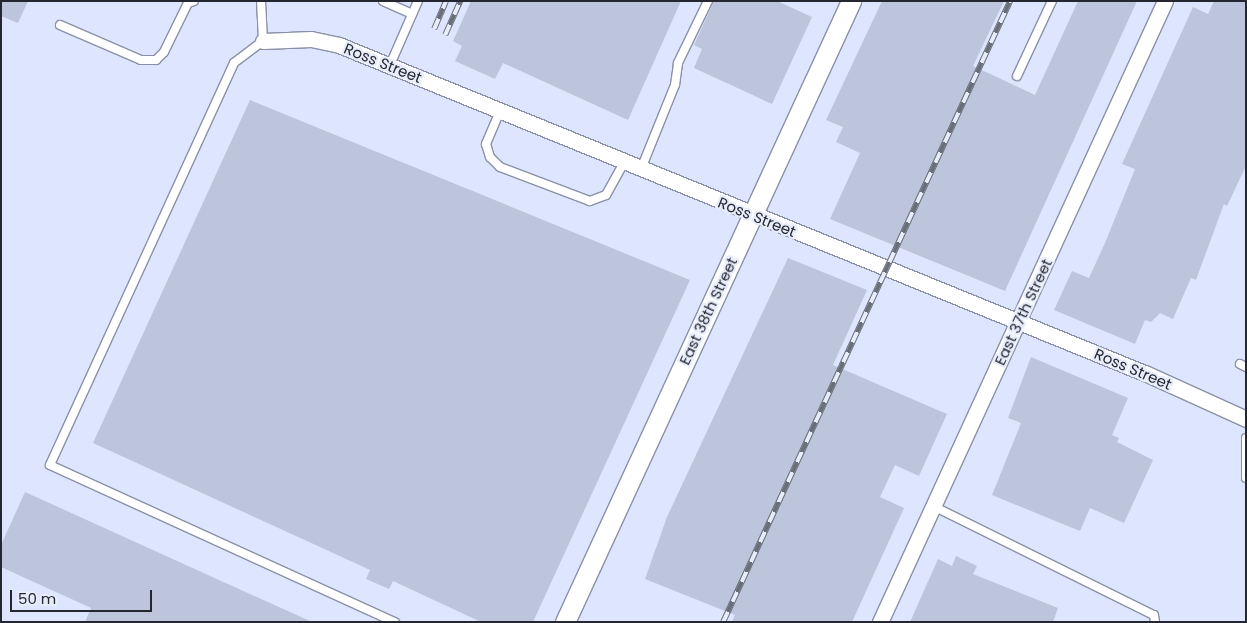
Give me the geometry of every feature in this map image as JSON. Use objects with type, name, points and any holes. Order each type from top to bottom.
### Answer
[{"type":"street","name":"East 38th Street","points":[[565,622],[851,1]]},
{"type":"street","name":"East 37th Street","points":[[880,622],[1165,1]]},
{"type":"street","name":"Ross Street","points":[[263,41],[330,42],[390,65],[1018,323],[1246,419]]},
{"type":"lane","points":[[60,25],[141,60],[156,60],[164,52],[188,4],[194,1]]},
{"type":"lane","points":[[261,1],[263,41],[234,63],[50,465],[395,622]]},
{"type":"lane","points":[[383,1],[412,14]]},
{"type":"lane","points":[[390,65],[418,1]]},
{"type":"lane","points":[[641,169],[674,85],[678,63],[708,1]]},
{"type":"lane","points":[[1017,76],[1052,1]]},
{"type":"lane","points":[[500,111],[486,144],[490,157],[508,171],[590,201],[606,195],[624,162]]},
{"type":"lane","points":[[1246,438],[1246,478]]},
{"type":"lane","points":[[933,506],[1154,615],[1155,622]]},
{"type":"shaded area","points":[[1,1],[1246,1],[1246,622],[1,622]]},
{"type":"building","points":[[1,1],[28,1],[18,23],[1,16]]},
{"type":"building","points":[[471,1],[681,1],[628,120],[503,63],[495,79],[455,61],[462,46],[453,41]]},
{"type":"building","points":[[714,1],[777,1],[812,17],[772,104],[694,68],[702,49],[694,45]]},
{"type":"building","points":[[882,1],[1004,1],[973,66],[1035,95],[1078,1],[1137,1],[1005,291],[830,219],[860,153],[836,142],[843,127],[826,120]]},
{"type":"building","points":[[1214,1],[1246,1],[1246,166],[1227,206],[1224,204],[1196,280],[1191,278],[1173,319],[1160,313],[1151,322],[1145,320],[1135,344],[1054,310],[1072,271],[1089,278],[1135,169],[1122,164],[1193,7],[1208,14]]},
{"type":"building","points":[[250,100],[690,280],[533,622],[481,622],[393,581],[389,589],[366,579],[370,570],[93,443]]},
{"type":"building","points":[[788,258],[867,290],[833,365],[947,414],[919,476],[895,465],[880,497],[904,508],[852,622],[732,622],[735,615],[645,579],[667,517]]},
{"type":"building","points":[[1031,357],[1128,398],[1112,435],[1119,438],[1117,442],[1153,460],[1124,523],[1090,508],[1080,531],[992,495],[1021,423],[1008,418]]},
{"type":"building","points":[[25,492],[312,622],[85,622],[91,608],[1,567],[1,545]]},
{"type":"building","points":[[956,556],[977,566],[973,574],[1058,608],[1053,622],[910,622],[938,559],[952,566]]},
{"type":"railway","points":[[434,29],[446,1]]},
{"type":"railway","points":[[445,35],[460,1]]},
{"type":"railway","points":[[723,622],[1010,1]]}]
